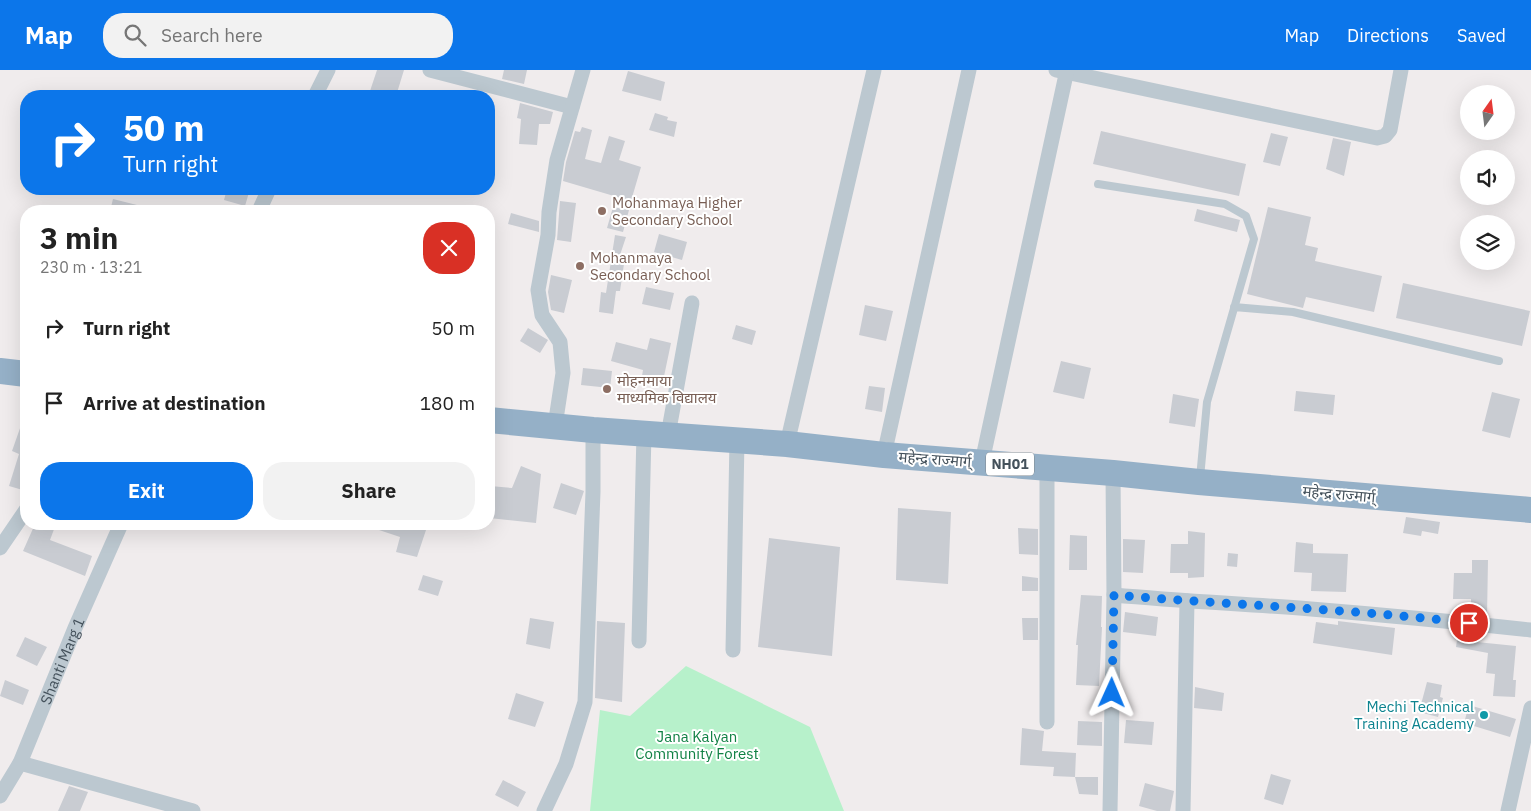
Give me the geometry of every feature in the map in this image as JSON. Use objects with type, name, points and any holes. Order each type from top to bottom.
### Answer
[{"type":"highway","points":[[0,372],[20,374]]},
{"type":"highway","name":"महेन्द्र राज्मार्ग्","points":[[495,421],[592,430],[787,444],[884,455],[1047,467],[1531,510]]},
{"type":"street","points":[[318,90],[328,70]]},
{"type":"street","points":[[430,70],[572,106]]},
{"type":"street","points":[[555,426],[563,373],[560,342],[542,315],[538,290],[548,235],[549,212],[557,160],[583,70]]},
{"type":"street","points":[[787,444],[874,70]]},
{"type":"street","points":[[884,455],[969,70]]},
{"type":"street","points":[[982,462],[1063,71],[1377,138],[1385,136],[1390,130],[1401,70]]},
{"type":"street","points":[[639,640],[656,434],[692,303]]},
{"type":"street","points":[[544,811],[566,764],[585,702],[593,492],[592,430]]},
{"type":"street","points":[[732,650],[737,440]]},
{"type":"street","points":[[1047,467],[1047,722]]},
{"type":"street","points":[[1111,811],[1114,473]]},
{"type":"street","points":[[0,548],[20,519]]},
{"type":"street","name":"Shanti Marg 1","points":[[0,796],[20,763],[118,530]]},
{"type":"street","points":[[1114,595],[1320,610],[1531,630]]},
{"type":"street","points":[[1182,811],[1187,601]]},
{"type":"street","points":[[1508,811],[1531,708]]},
{"type":"street","points":[[20,763],[193,811]]},
{"type":"lane","points":[[1098,184],[1224,204],[1246,216],[1254,239],[1207,402],[1199,482]]},
{"type":"lane","points":[[1234,307],[1293,312],[1499,361]]},
{"type":"green space","name":"Jana Kalyan Community Forest","points":[[686,666],[810,727],[844,811],[590,811],[600,710],[630,716]]},
{"type":"building","points":[[377,70],[404,70],[398,90],[370,90]]},
{"type":"building","points":[[504,70],[527,70],[524,84],[502,79]]},
{"type":"building","points":[[628,71],[665,82],[661,101],[622,91]]},
{"type":"building","points":[[520,103],[553,112],[550,124],[539,124],[537,145],[519,144],[521,119],[517,118]]},
{"type":"building","points":[[655,113],[668,117],[667,120],[677,122],[674,137],[649,130]]},
{"type":"building","points":[[582,127],[592,130],[585,159],[601,163],[609,136],[625,141],[619,160],[641,167],[631,201],[563,181],[566,162],[575,131],[580,132]]},
{"type":"building","points":[[1101,131],[1246,164],[1239,196],[1093,164]]},
{"type":"building","points":[[1271,133],[1288,137],[1280,166],[1263,162]]},
{"type":"building","points":[[1333,138],[1351,142],[1344,176],[1326,169]]},
{"type":"building","points":[[225,195],[248,195],[245,205],[224,200]]},
{"type":"building","points":[[113,199],[137,205],[112,205]]},
{"type":"building","points":[[560,201],[576,203],[571,242],[557,240]]},
{"type":"building","points":[[613,207],[629,210],[623,232],[607,228]]},
{"type":"building","points":[[1268,207],[1311,217],[1305,245],[1318,248],[1315,261],[1382,276],[1374,312],[1306,297],[1303,308],[1247,294]]},
{"type":"building","points":[[1197,209],[1240,220],[1237,232],[1194,221]]},
{"type":"building","points":[[511,213],[539,221],[539,232],[508,224]]},
{"type":"building","points":[[659,234],[687,242],[682,260],[654,252]]},
{"type":"building","points":[[615,235],[626,237],[620,255],[625,257],[620,291],[616,291],[613,314],[599,312],[601,292],[606,293]]},
{"type":"building","points":[[551,275],[572,280],[564,313],[551,310],[548,292]]},
{"type":"building","points":[[1403,283],[1530,311],[1522,346],[1396,318]]},
{"type":"building","points":[[646,287],[674,293],[670,310],[642,304]]},
{"type":"building","points":[[865,305],[893,311],[886,341],[859,335]]},
{"type":"building","points":[[736,325],[756,331],[752,345],[732,339]]},
{"type":"building","points":[[528,328],[548,340],[540,353],[520,341]]},
{"type":"building","points":[[650,338],[671,343],[663,381],[642,376],[643,370],[611,361],[616,342],[647,350]]},
{"type":"building","points":[[1061,361],[1091,368],[1084,399],[1053,392]]},
{"type":"building","points":[[583,368],[612,371],[610,388],[581,385]]},
{"type":"building","points":[[869,386],[885,388],[882,412],[865,409]]},
{"type":"building","points":[[1296,391],[1335,395],[1333,415],[1294,411]]},
{"type":"building","points":[[1492,392],[1520,399],[1510,438],[1482,431]]},
{"type":"building","points":[[1173,394],[1199,399],[1195,427],[1169,423]]},
{"type":"building","points":[[20,428],[20,489],[9,486],[19,454],[12,451]]},
{"type":"building","points":[[521,466],[541,474],[536,523],[495,519],[495,486],[512,488]]},
{"type":"building","points":[[561,483],[584,491],[576,515],[553,508]]},
{"type":"building","points":[[898,508],[951,512],[948,584],[896,580]]},
{"type":"building","points":[[1406,517],[1440,522],[1438,534],[1422,531],[1421,536],[1403,533]]},
{"type":"building","points":[[1018,528],[1038,529],[1038,555],[1019,554]]},
{"type":"building","points":[[32,530],[54,530],[50,540],[92,556],[85,576],[23,551]]},
{"type":"building","points":[[379,530],[426,530],[417,557],[396,552],[400,537]]},
{"type":"building","points":[[1188,531],[1205,533],[1204,577],[1188,578],[1188,573],[1170,573],[1171,544],[1188,544]]},
{"type":"building","points":[[1070,535],[1087,536],[1087,570],[1069,570]]},
{"type":"building","points":[[769,538],[840,547],[832,656],[758,647]]},
{"type":"building","points":[[1123,539],[1145,540],[1143,573],[1123,572]]},
{"type":"building","points":[[1296,542],[1313,544],[1313,553],[1348,554],[1346,592],[1311,591],[1312,573],[1294,572]]},
{"type":"building","points":[[1228,553],[1238,554],[1237,567],[1227,566]]},
{"type":"building","points":[[1472,560],[1488,560],[1487,616],[1471,614],[1471,599],[1453,599],[1454,573],[1472,573]]},
{"type":"building","points":[[423,575],[443,581],[438,596],[418,590]]},
{"type":"building","points":[[1022,576],[1038,578],[1038,591],[1022,591]]},
{"type":"building","points":[[1081,595],[1102,596],[1099,686],[1076,685],[1078,645],[1076,645]]},
{"type":"building","points":[[1125,612],[1158,617],[1156,636],[1123,632]]},
{"type":"building","points":[[530,618],[554,622],[550,649],[526,644]]},
{"type":"building","points":[[1022,618],[1038,618],[1038,640],[1023,640]]},
{"type":"building","points":[[597,621],[625,623],[622,702],[595,698]]},
{"type":"building","points":[[1338,621],[1395,628],[1392,655],[1313,643],[1316,622],[1338,625]]},
{"type":"building","points":[[25,637],[47,647],[37,666],[16,656]]},
{"type":"building","points":[[1457,640],[1516,646],[1513,680],[1516,680],[1515,697],[1493,696],[1495,674],[1486,673],[1488,653],[1456,647]]},
{"type":"building","points":[[5,680],[29,690],[23,705],[0,696]]},
{"type":"building","points":[[1427,682],[1442,685],[1440,697],[1443,698],[1438,717],[1419,712]]},
{"type":"building","points":[[1195,687],[1224,693],[1222,711],[1194,708]]},
{"type":"building","points":[[516,693],[544,702],[535,727],[508,719]]},
{"type":"building","name":"Mechi Technical Training Academy","points":[[1469,705],[1516,719],[1510,737],[1464,723]]},
{"type":"building","points":[[1126,720],[1154,722],[1152,745],[1124,743]]},
{"type":"building","points":[[1078,721],[1102,722],[1102,746],[1077,745]]},
{"type":"building","points":[[1022,728],[1044,731],[1042,751],[1076,753],[1075,777],[1053,776],[1054,767],[1020,765]]},
{"type":"building","points":[[1271,774],[1291,780],[1283,805],[1264,799]]},
{"type":"building","points":[[1075,777],[1098,777],[1098,795],[1079,794]]},
{"type":"building","points":[[503,780],[526,792],[518,807],[495,795]]},
{"type":"building","points":[[1145,783],[1174,791],[1170,811],[1157,811],[1139,806]]},
{"type":"building","points":[[69,786],[88,792],[80,811],[58,811]]},
{"type":"place","name":"Mohanmaya Higher Secondary School","points":[[602,211]]},
{"type":"place","name":"Mohanmaya Secondary School","points":[[580,266]]},
{"type":"place","name":"मोहनमाया माध्यमिक विद्यालय","points":[[607,389]]},
{"type":"place","name":"Mechi Technical Training Academy","points":[[1484,715]]},
{"type":"route","points":[[1112,693],[1114,595],[1469,623]]}]
